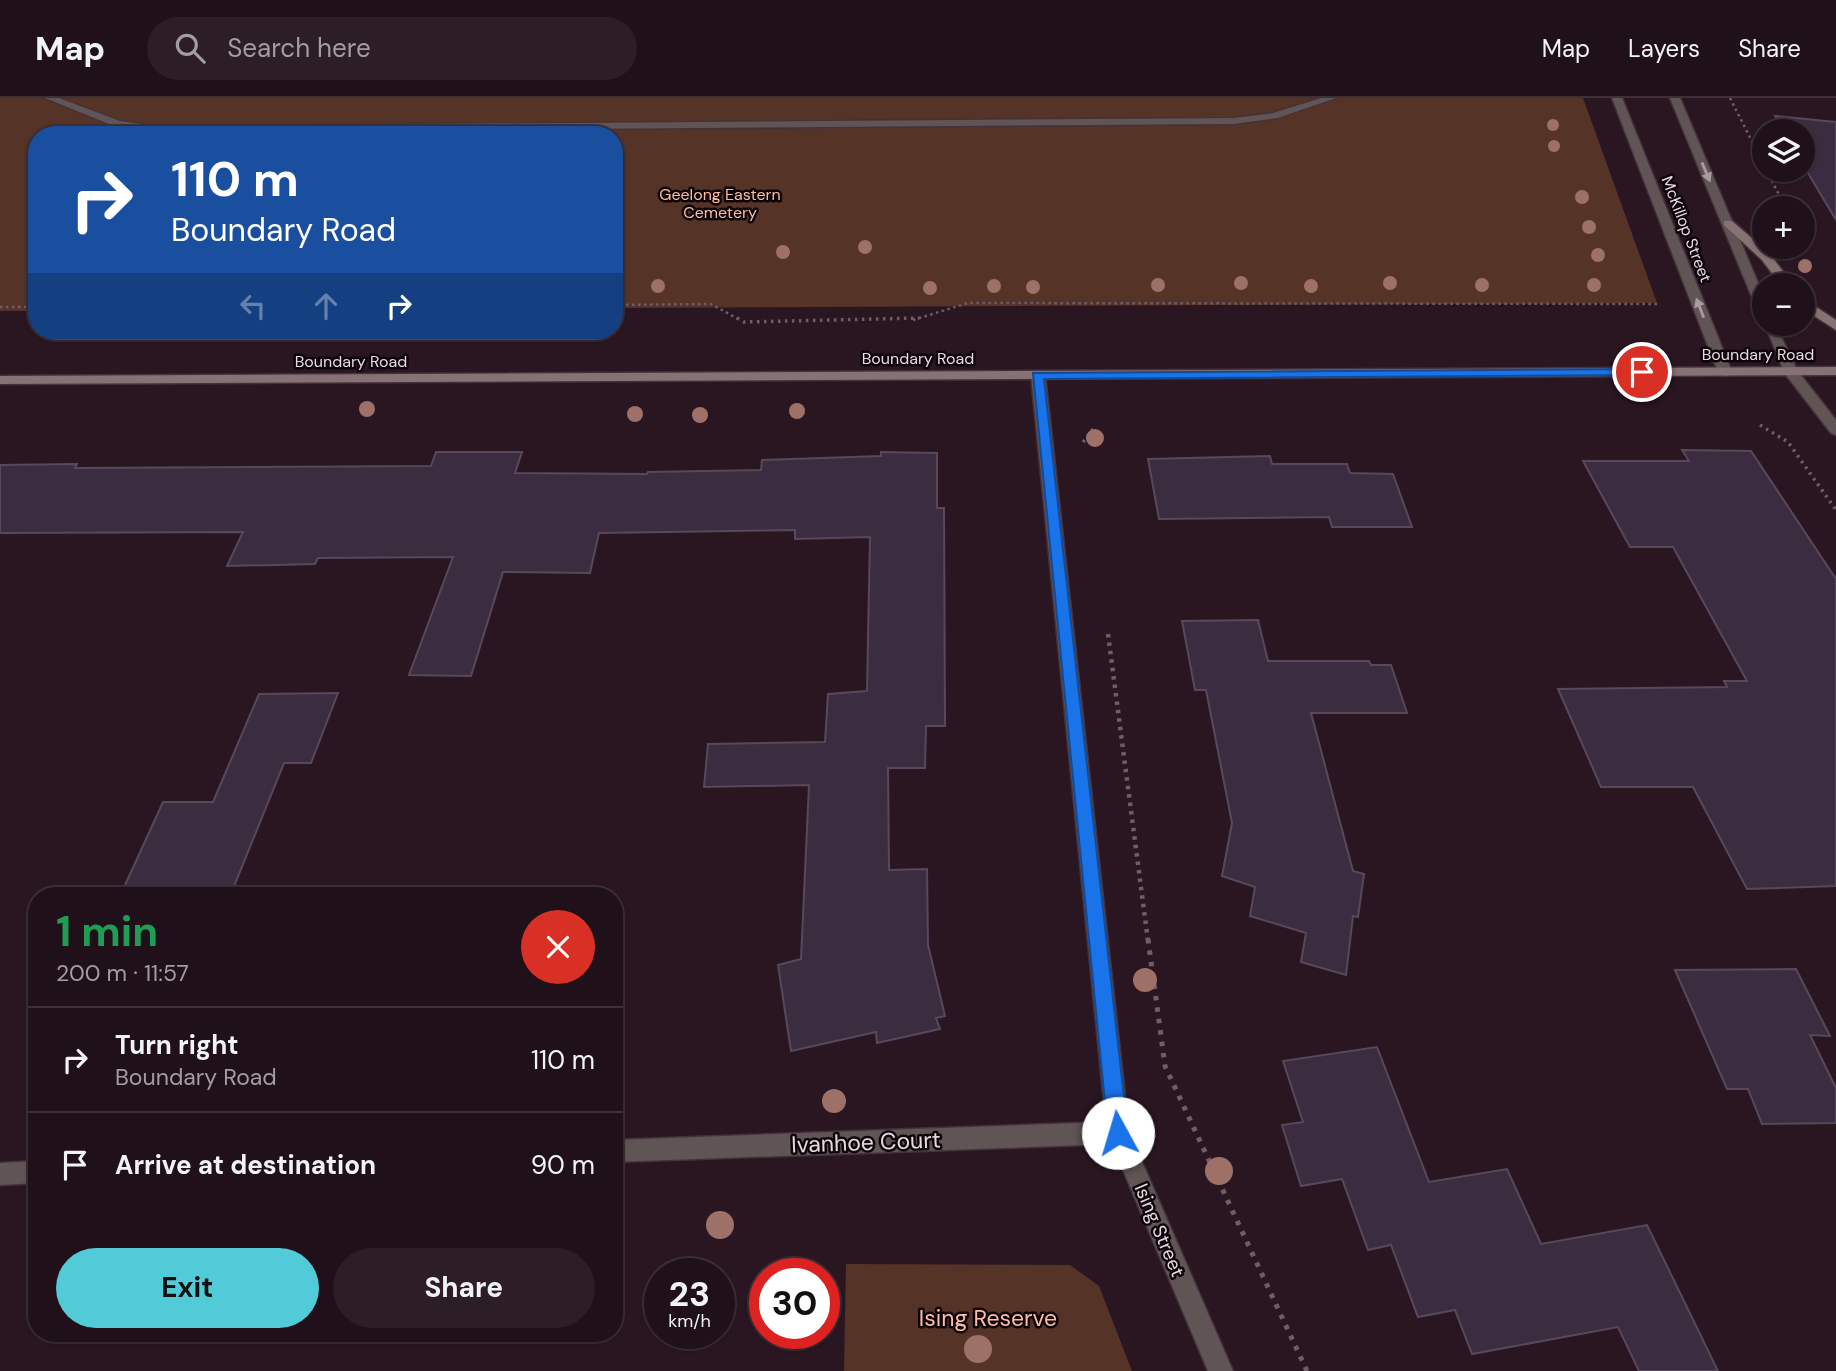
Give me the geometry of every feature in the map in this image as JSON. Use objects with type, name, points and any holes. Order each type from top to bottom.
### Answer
[{"type":"main road","points":[[1728,223],[1766,257],[1778,273]]},
{"type":"main road","points":[[1815,311],[1836,326]]},
{"type":"main road","name":"Boundary Road","points":[[0,380],[1836,371]]},
{"type":"street","points":[[50,98],[118,124],[131,126]]},
{"type":"street","points":[[623,126],[1234,121],[1274,116],[1331,98]]},
{"type":"street","name":"McKillop Street","points":[[1618,98],[1724,372]]},
{"type":"street","name":"McKillop Street","points":[[1675,98],[1752,282]]},
{"type":"street","points":[[1774,336],[1791,372],[1836,430]]},
{"type":"street","name":"Ising Street","points":[[1038,375],[1118,1133],[1221,1371]]},
{"type":"street","name":"Ivanhoe Court","points":[[623,1151],[1118,1133]]},
{"type":"street","points":[[0,1174],[28,1172]]},
{"type":"path","points":[[1730,98],[1752,141]]},
{"type":"path","points":[[623,304],[710,304],[744,322],[913,320],[968,303],[1670,304]]},
{"type":"path","points":[[0,307],[28,307]]},
{"type":"path","points":[[1760,425],[1788,442],[1836,510]]},
{"type":"path","points":[[1085,456],[1083,442],[1093,429]]},
{"type":"path","points":[[1107,622],[1165,1066],[1307,1371]]},
{"type":"green space","name":"Geelong Eastern Cemetery","points":[[0,98],[1583,98],[1657,303],[623,308],[623,126],[28,126],[28,311],[0,311]]},
{"type":"green space","name":"Ising Reserve","points":[[846,1264],[1070,1265],[1099,1286],[1132,1371],[844,1371]]},
{"type":"building","points":[[1775,116],[1806,119],[1777,119]]},
{"type":"building","points":[[1815,120],[1836,122],[1836,220],[1813,182]]},
{"type":"building","points":[[1682,450],[1751,451],[1836,579],[1836,886],[1747,889],[1693,787],[1601,787],[1558,689],[1727,687],[1724,681],[1747,681],[1673,547],[1630,547],[1583,461],[1689,461]]},
{"type":"building","points":[[436,452],[522,452],[515,473],[647,474],[761,470],[762,460],[881,456],[881,452],[937,453],[937,508],[944,508],[945,726],[926,726],[925,768],[888,768],[889,870],[927,869],[928,945],[945,1016],[936,1018],[940,1029],[877,1043],[876,1032],[791,1051],[778,965],[801,959],[809,785],[704,787],[708,744],[825,742],[828,694],[867,691],[870,537],[795,539],[795,530],[599,533],[590,573],[503,572],[471,676],[409,675],[453,557],[318,558],[315,564],[227,566],[243,532],[0,533],[0,465],[77,464],[75,468],[431,466]]},
{"type":"building","points":[[1270,456],[1272,464],[1347,464],[1350,473],[1393,474],[1412,527],[1332,527],[1329,517],[1159,519],[1148,459]]},
{"type":"building","points":[[1258,620],[1268,661],[1369,661],[1371,665],[1391,665],[1407,713],[1311,713],[1353,871],[1364,874],[1358,917],[1353,916],[1346,975],[1301,962],[1306,933],[1250,916],[1255,887],[1222,876],[1232,823],[1206,690],[1195,690],[1182,621]]},
{"type":"building","points":[[338,693],[311,763],[284,763],[234,887],[124,887],[163,802],[213,802],[259,694]]},
{"type":"building","points":[[1796,969],[1830,1036],[1810,1035],[1836,1088],[1836,1123],[1762,1124],[1748,1089],[1727,1089],[1675,970]]},
{"type":"building","points":[[1377,1047],[1429,1182],[1507,1169],[1541,1244],[1647,1225],[1718,1371],[1639,1371],[1618,1327],[1472,1354],[1455,1310],[1418,1317],[1391,1245],[1368,1250],[1342,1179],[1301,1186],[1282,1125],[1303,1122],[1283,1061]]},
{"type":"route","points":[[1118,1133],[1038,375],[1642,372]]}]
